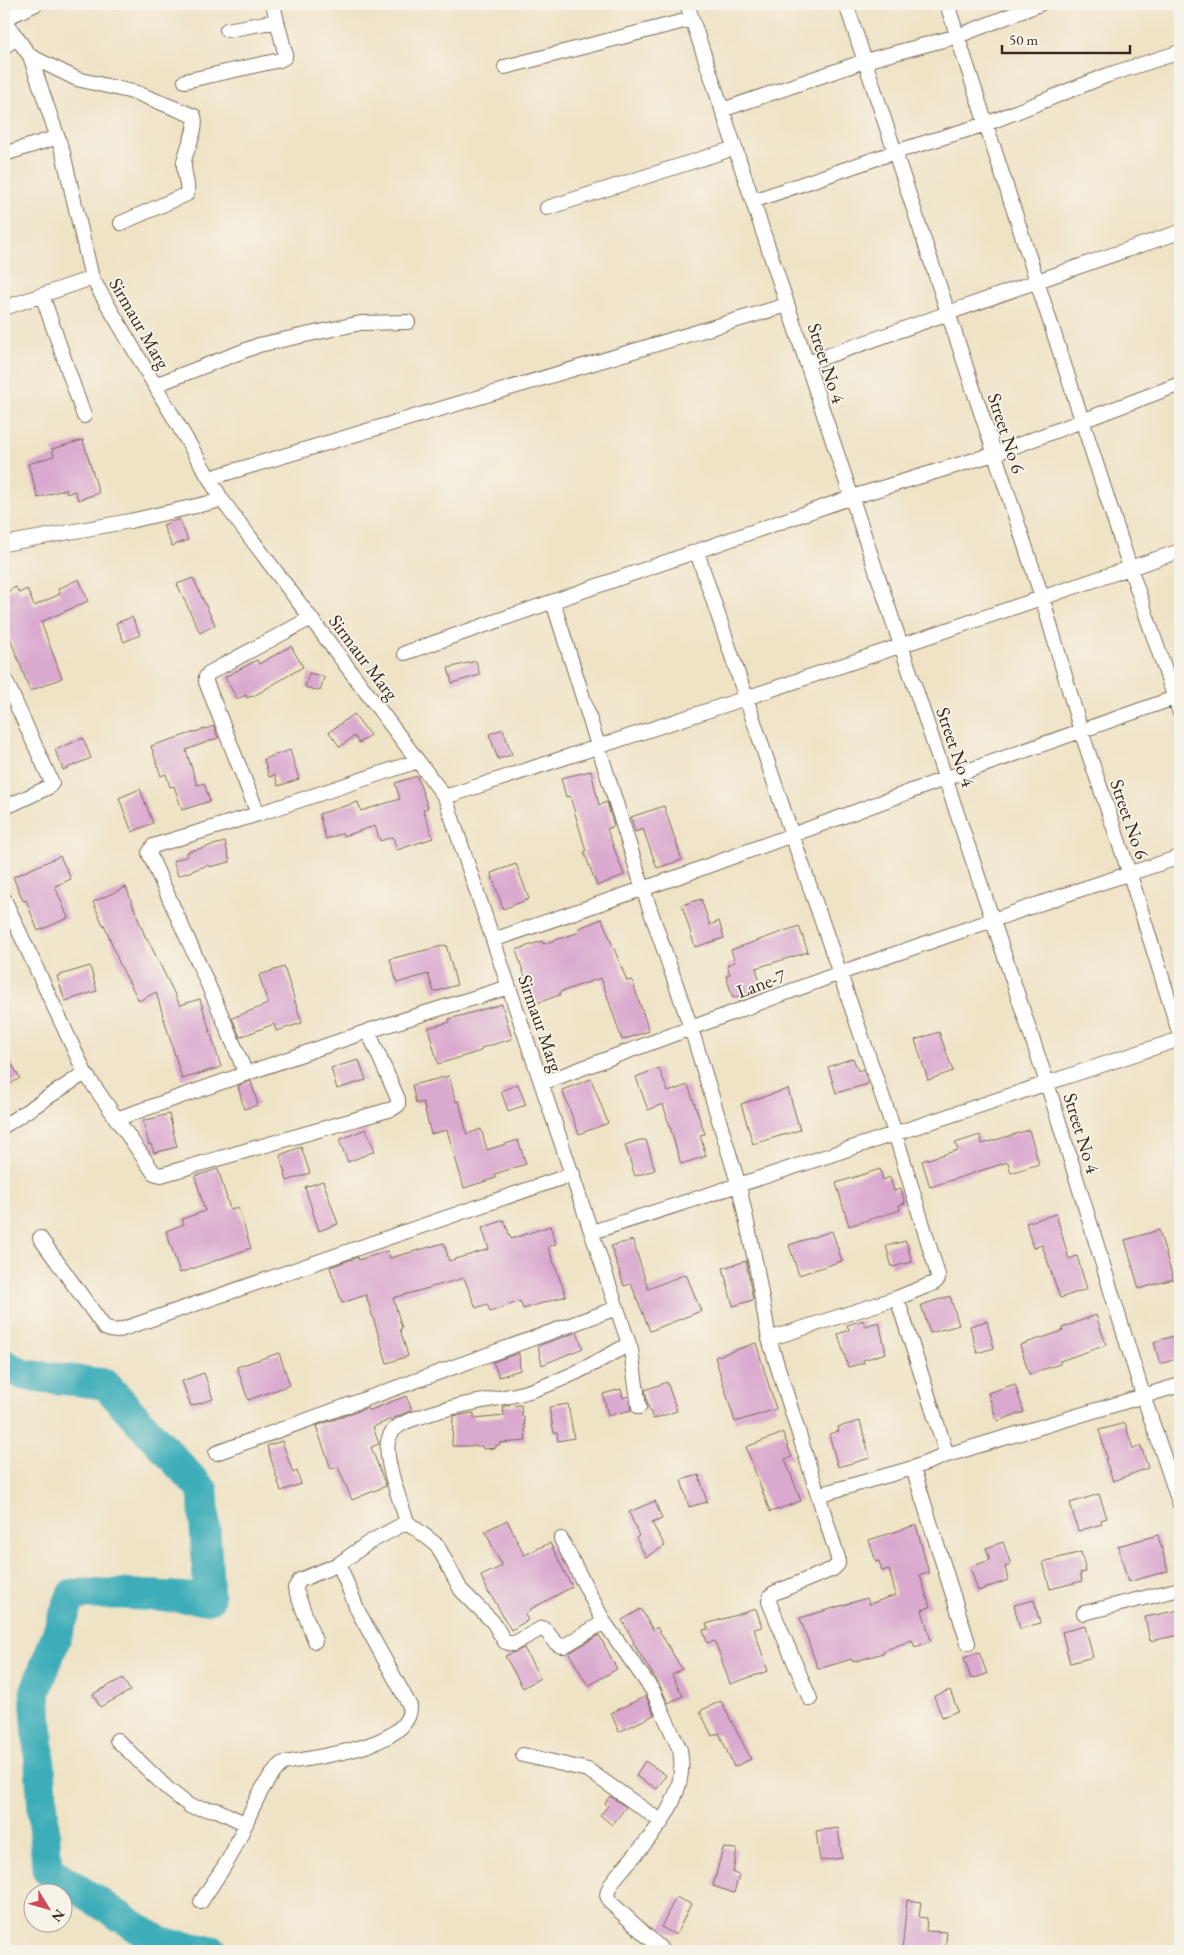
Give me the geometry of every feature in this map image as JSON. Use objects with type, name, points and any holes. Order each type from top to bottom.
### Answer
[{"type":"street","points":[[4,20],[36,4]]},
{"type":"street","points":[[185,81],[280,60],[285,57],[273,4]]},
{"type":"street","name":"Street No 4","points":[[687,4],[947,778],[1047,1083],[1143,1395],[1180,1505]]},
{"type":"street","name":"Street No 6","points":[[846,4],[1042,597],[1081,731],[1130,875],[1180,1035]]},
{"type":"street","points":[[946,4],[1130,568],[1178,697],[1180,713]]},
{"type":"street","points":[[722,110],[865,62],[958,36],[1040,4]]},
{"type":"street","points":[[505,67],[692,19]]},
{"type":"street","name":"Sirmaur Marg","points":[[4,20],[30,56],[58,137],[92,278],[222,500],[445,797],[630,1347],[639,1407]]},
{"type":"street","points":[[227,30],[276,21]]},
{"type":"street","points":[[4,47],[16,37]]},
{"type":"street","points":[[753,201],[895,152],[986,124],[1108,75],[1180,52]]},
{"type":"street","points":[[30,56],[77,79],[137,93],[194,116],[193,130],[184,162],[187,194],[121,223]]},
{"type":"street","points":[[4,154],[58,137]]},
{"type":"street","points":[[546,208],[735,148]]},
{"type":"street","points":[[807,363],[1180,232]]},
{"type":"street","points":[[4,308],[92,278]]},
{"type":"street","points":[[42,295],[84,416]]},
{"type":"street","points":[[210,478],[787,305]]},
{"type":"street","points":[[155,385],[259,345],[361,323],[408,322]]},
{"type":"street","points":[[405,653],[852,497],[994,454],[1180,384]]},
{"type":"street","points":[[4,544],[130,521],[222,500]]},
{"type":"street","points":[[445,797],[746,698],[1180,551]]},
{"type":"street","points":[[697,552],[895,1133],[938,1279],[934,1283],[897,1298],[769,1339]]},
{"type":"street","points":[[553,602],[643,889],[691,1028],[739,1186],[758,1274],[769,1339],[838,1558],[838,1564],[833,1569],[770,1596],[769,1602],[810,1699]]},
{"type":"street","points":[[258,814],[206,682],[206,677],[209,673],[311,618]]},
{"type":"street","points":[[4,677],[52,783],[49,787],[4,808]]},
{"type":"street","points":[[493,940],[643,889],[947,778],[1178,697]]},
{"type":"street","points":[[245,1072],[228,1028],[149,853],[152,846],[258,814],[418,761]]},
{"type":"street","name":"Lane-7","points":[[542,1083],[840,973],[1180,858]]},
{"type":"street","points":[[4,900],[85,1073],[154,1173],[161,1175],[392,1109],[398,1105],[398,1098],[368,1031]]},
{"type":"street","points":[[116,1119],[245,1072],[509,987]]},
{"type":"street","points":[[592,1232],[739,1186],[1180,1039]]},
{"type":"street","points":[[4,1126],[85,1073]]},
{"type":"street","points":[[40,1238],[105,1328],[117,1331],[573,1174]]},
{"type":"street","points":[[897,1298],[947,1455]]},
{"type":"street","points":[[216,1453],[617,1308]]},
{"type":"street","points":[[604,1622],[564,1646],[557,1644],[547,1630],[542,1628],[514,1644],[505,1642],[493,1622],[461,1590],[437,1545],[407,1522],[387,1455],[389,1438],[394,1430],[405,1423],[442,1409],[520,1394],[546,1386],[630,1347]]},
{"type":"street","points":[[818,1495],[913,1468],[947,1455],[1180,1385]]},
{"type":"street","points":[[913,1468],[968,1643]]},
{"type":"street","points":[[315,1641],[295,1588],[300,1580],[339,1564],[368,1543],[407,1522]]},
{"type":"street","points":[[561,1538],[604,1622],[652,1691],[680,1750],[682,1768],[676,1792],[662,1822],[612,1882],[607,1895],[610,1902],[660,1948]]},
{"type":"street","points":[[201,1902],[230,1857],[252,1809],[272,1776],[283,1763],[358,1750],[388,1736],[404,1725],[410,1716],[410,1706],[358,1611],[339,1564]]},
{"type":"street","points":[[1084,1613],[1180,1589]]},
{"type":"street","points":[[117,1740],[169,1790],[190,1807],[217,1810],[246,1824]]},
{"type":"street","points":[[523,1755],[588,1770],[662,1822]]},
{"type":"building","points":[[83,440],[99,493],[78,500],[75,491],[67,494],[66,489],[38,498],[28,464],[54,456],[52,449]]},
{"type":"building","points":[[179,519],[188,540],[172,546],[163,525]]},
{"type":"building","points":[[193,578],[215,625],[200,633],[177,584]]},
{"type":"building","points":[[79,579],[88,601],[41,622],[62,678],[30,691],[4,622],[4,593],[16,587],[19,593],[27,589],[34,606],[60,594],[58,589]]},
{"type":"building","points":[[132,617],[140,635],[124,642],[116,623]]},
{"type":"building","points":[[291,646],[303,667],[252,697],[247,698],[246,695],[237,699],[225,677],[257,660],[259,664]]},
{"type":"building","points":[[476,661],[480,675],[452,683],[448,668]]},
{"type":"building","points":[[309,673],[324,677],[320,691],[305,687]]},
{"type":"building","points":[[354,714],[370,735],[359,743],[354,736],[340,747],[329,732]]},
{"type":"building","points":[[214,726],[218,738],[186,750],[197,785],[204,783],[210,801],[182,810],[174,786],[170,787],[166,774],[161,776],[151,746]]},
{"type":"building","points":[[503,729],[512,755],[498,759],[489,734]]},
{"type":"building","points":[[83,738],[91,758],[63,770],[55,750]]},
{"type":"building","points":[[290,750],[299,779],[278,786],[275,775],[269,777],[264,759]]},
{"type":"building","points":[[591,771],[599,805],[607,802],[614,826],[607,829],[624,875],[597,886],[584,852],[586,851],[570,796],[566,797],[561,778]]},
{"type":"building","points":[[417,776],[428,808],[423,810],[433,838],[397,850],[393,837],[380,841],[375,826],[344,836],[343,833],[326,839],[319,814],[358,802],[361,811],[400,799],[395,783]]},
{"type":"building","points":[[140,789],[153,823],[132,832],[119,798]]},
{"type":"building","points":[[664,806],[682,860],[657,868],[643,829],[635,832],[631,817]]},
{"type":"building","points":[[225,842],[230,862],[209,867],[208,865],[178,876],[173,861],[188,856],[187,852]]},
{"type":"building","points":[[60,856],[71,879],[55,886],[68,918],[38,931],[26,900],[23,901],[13,877]]},
{"type":"building","points":[[516,864],[529,899],[503,909],[491,873]]},
{"type":"building","points":[[126,887],[146,939],[180,1005],[200,999],[221,1067],[182,1079],[156,992],[139,1001],[120,965],[93,902]]},
{"type":"building","points":[[701,899],[710,925],[719,921],[724,938],[695,947],[682,905]]},
{"type":"building","points":[[602,919],[627,981],[632,980],[649,1031],[622,1040],[601,978],[560,992],[560,995],[534,1004],[516,950],[542,941],[543,944],[580,932],[579,928]]},
{"type":"building","points":[[799,926],[808,952],[756,968],[762,989],[733,998],[726,976],[730,974],[727,965],[735,962],[731,950]]},
{"type":"building","points":[[446,945],[457,985],[434,992],[428,974],[397,983],[390,959]]},
{"type":"building","points":[[90,966],[97,991],[65,1001],[57,976]]},
{"type":"building","points":[[284,967],[302,1023],[276,1031],[274,1024],[240,1037],[232,1018],[268,1004],[259,975]]},
{"type":"building","points":[[502,1004],[512,1039],[438,1064],[428,1028],[450,1022],[449,1019]]},
{"type":"building","points":[[939,1032],[953,1071],[928,1080],[915,1040]]},
{"type":"building","points":[[4,1051],[20,1078],[4,1088]]},
{"type":"building","points":[[853,1058],[858,1071],[863,1069],[868,1084],[836,1093],[828,1067]]},
{"type":"building","points":[[359,1060],[366,1080],[337,1089],[331,1068]]},
{"type":"building","points":[[659,1068],[668,1092],[688,1085],[705,1134],[700,1135],[706,1156],[681,1164],[663,1104],[648,1110],[636,1077]]},
{"type":"building","points":[[449,1076],[456,1102],[459,1101],[467,1134],[481,1129],[487,1150],[518,1140],[526,1164],[495,1174],[496,1178],[464,1188],[447,1130],[431,1134],[423,1102],[416,1104],[412,1085]]},
{"type":"building","points":[[591,1079],[608,1123],[579,1134],[562,1090]]},
{"type":"building","points":[[251,1081],[258,1105],[244,1109],[238,1086]]},
{"type":"building","points":[[518,1084],[526,1105],[508,1111],[501,1091]]},
{"type":"building","points":[[788,1089],[800,1130],[753,1144],[741,1104]]},
{"type":"building","points":[[169,1114],[177,1147],[154,1153],[151,1144],[149,1145],[143,1121]]},
{"type":"building","points":[[366,1129],[375,1151],[348,1162],[339,1140]]},
{"type":"building","points":[[1029,1130],[1039,1164],[1011,1173],[1008,1162],[930,1187],[922,1161],[958,1150],[955,1143],[980,1135],[982,1144]]},
{"type":"building","points":[[646,1140],[655,1170],[635,1176],[625,1145]]},
{"type":"building","points":[[301,1147],[310,1173],[287,1181],[280,1155]]},
{"type":"building","points":[[218,1169],[230,1209],[238,1207],[251,1248],[180,1273],[166,1231],[184,1224],[182,1219],[205,1211],[195,1176]]},
{"type":"building","points":[[880,1169],[883,1180],[890,1177],[894,1191],[901,1189],[905,1203],[899,1205],[900,1210],[849,1226],[836,1183]]},
{"type":"building","points":[[323,1181],[338,1224],[319,1231],[305,1187]]},
{"type":"building","points":[[1056,1214],[1069,1259],[1077,1256],[1087,1289],[1060,1298],[1042,1245],[1033,1248],[1026,1223]]},
{"type":"building","points":[[504,1220],[511,1239],[550,1226],[556,1244],[548,1247],[566,1296],[523,1309],[520,1301],[490,1312],[487,1304],[476,1308],[464,1278],[393,1298],[408,1356],[387,1363],[366,1295],[342,1303],[330,1267],[358,1257],[358,1260],[388,1251],[390,1258],[444,1243],[449,1261],[489,1249],[482,1228]]},
{"type":"building","points":[[1159,1230],[1173,1279],[1139,1289],[1125,1240]]},
{"type":"building","points":[[832,1231],[842,1261],[799,1275],[789,1245]]},
{"type":"building","points":[[633,1240],[648,1289],[686,1274],[701,1311],[650,1331],[631,1284],[624,1286],[611,1246]]},
{"type":"building","points":[[906,1241],[912,1262],[892,1267],[886,1246]]},
{"type":"building","points":[[746,1261],[753,1300],[733,1306],[723,1268]]},
{"type":"building","points":[[950,1296],[959,1325],[930,1333],[921,1305]]},
{"type":"building","points":[[1096,1315],[1106,1345],[1060,1361],[1060,1364],[1029,1374],[1020,1345],[1063,1331],[1062,1328]]},
{"type":"building","points":[[863,1320],[865,1326],[879,1322],[886,1353],[863,1360],[864,1363],[848,1367],[838,1334],[849,1330],[847,1325]]},
{"type":"building","points":[[987,1321],[994,1348],[977,1353],[970,1326]]},
{"type":"building","points":[[577,1332],[583,1348],[542,1365],[538,1346]]},
{"type":"building","points":[[1180,1334],[1180,1358],[1160,1364],[1154,1342]]},
{"type":"building","points":[[756,1343],[776,1409],[735,1422],[715,1357]]},
{"type":"building","points":[[279,1353],[290,1385],[248,1400],[237,1367]]},
{"type":"building","points":[[519,1353],[520,1370],[499,1377],[493,1362]]},
{"type":"building","points":[[204,1373],[213,1399],[191,1406],[182,1381]]},
{"type":"building","points":[[667,1382],[677,1411],[653,1419],[645,1390]]},
{"type":"building","points":[[1015,1384],[1024,1412],[997,1421],[988,1393]]},
{"type":"building","points":[[621,1389],[623,1398],[629,1396],[631,1410],[608,1416],[603,1394]]},
{"type":"building","points":[[406,1396],[412,1410],[373,1427],[379,1444],[371,1447],[386,1486],[352,1500],[338,1467],[331,1469],[316,1426],[367,1408],[368,1411]]},
{"type":"building","points":[[568,1404],[574,1438],[558,1441],[557,1433],[554,1433],[549,1407]]},
{"type":"building","points":[[521,1405],[526,1441],[500,1443],[500,1445],[496,1445],[496,1448],[483,1449],[482,1446],[452,1446],[453,1416],[474,1413],[474,1419],[504,1416],[503,1406]]},
{"type":"building","points":[[860,1421],[870,1458],[838,1467],[829,1434],[839,1431],[838,1427]]},
{"type":"building","points":[[1125,1423],[1133,1449],[1141,1446],[1148,1468],[1113,1481],[1105,1459],[1107,1459],[1099,1430]]},
{"type":"building","points":[[783,1433],[792,1457],[785,1459],[801,1501],[770,1512],[746,1447]]},
{"type":"building","points":[[282,1441],[293,1473],[297,1471],[301,1484],[281,1491],[267,1446]]},
{"type":"building","points":[[699,1475],[707,1502],[689,1507],[681,1480]]},
{"type":"building","points":[[1099,1494],[1107,1518],[1101,1520],[1102,1524],[1078,1531],[1070,1503]]},
{"type":"building","points":[[655,1501],[662,1519],[652,1523],[665,1546],[646,1557],[636,1538],[639,1536],[629,1512]]},
{"type":"building","points":[[507,1520],[524,1555],[550,1543],[572,1587],[529,1610],[525,1615],[528,1620],[511,1630],[489,1594],[481,1576],[502,1566],[485,1531]]},
{"type":"building","points":[[916,1525],[929,1573],[920,1575],[930,1607],[922,1610],[931,1641],[915,1647],[912,1640],[883,1651],[883,1653],[853,1662],[852,1659],[818,1669],[800,1618],[867,1598],[869,1604],[896,1595],[889,1569],[882,1571],[879,1561],[876,1562],[869,1540]]},
{"type":"building","points":[[1158,1535],[1168,1571],[1128,1582],[1118,1546]]},
{"type":"building","points":[[1003,1542],[1011,1565],[1005,1567],[1008,1580],[978,1591],[970,1567],[990,1560],[986,1548]]},
{"type":"building","points":[[1081,1552],[1086,1572],[1080,1573],[1082,1581],[1050,1589],[1043,1562]]},
{"type":"building","points":[[1034,1600],[1040,1623],[1020,1629],[1014,1605]]},
{"type":"building","points":[[641,1609],[653,1630],[657,1627],[682,1669],[672,1675],[683,1696],[668,1703],[660,1686],[633,1643],[622,1620]]},
{"type":"building","points":[[756,1609],[762,1627],[754,1629],[768,1671],[730,1684],[715,1641],[707,1643],[703,1630],[708,1629],[706,1624]]},
{"type":"building","points":[[1180,1610],[1180,1635],[1150,1641],[1145,1617]]},
{"type":"building","points":[[1085,1626],[1093,1657],[1070,1663],[1062,1632]]},
{"type":"building","points":[[599,1635],[617,1669],[588,1686],[569,1653]]},
{"type":"building","points":[[524,1648],[540,1678],[523,1688],[505,1656]]},
{"type":"building","points":[[979,1652],[987,1674],[971,1679],[964,1658]]},
{"type":"building","points":[[123,1678],[130,1691],[100,1707],[93,1694]]},
{"type":"building","points":[[950,1690],[958,1711],[942,1717],[934,1696]]},
{"type":"building","points":[[646,1696],[654,1715],[619,1732],[611,1713]]},
{"type":"building","points":[[721,1701],[751,1759],[734,1767],[719,1733],[712,1736],[700,1711]]},
{"type":"building","points":[[645,1761],[666,1775],[657,1789],[636,1776]]},
{"type":"building","points":[[610,1796],[626,1807],[612,1825],[600,1815],[608,1806],[605,1803]]},
{"type":"building","points":[[838,1828],[842,1858],[820,1861],[816,1831]]},
{"type":"building","points":[[723,1848],[737,1849],[733,1873],[739,1875],[734,1893],[713,1886]]},
{"type":"building","points":[[676,1897],[691,1904],[676,1935],[661,1927]]},
{"type":"building","points":[[907,1900],[921,1902],[919,1917],[927,1918],[926,1931],[947,1932],[945,1951],[902,1951]]},
{"type":"waterway","points":[[4,1364],[24,1375],[105,1384],[203,1491],[209,1599],[122,1594],[72,1594],[35,1693],[47,1869],[161,1943],[213,1951]]}]
